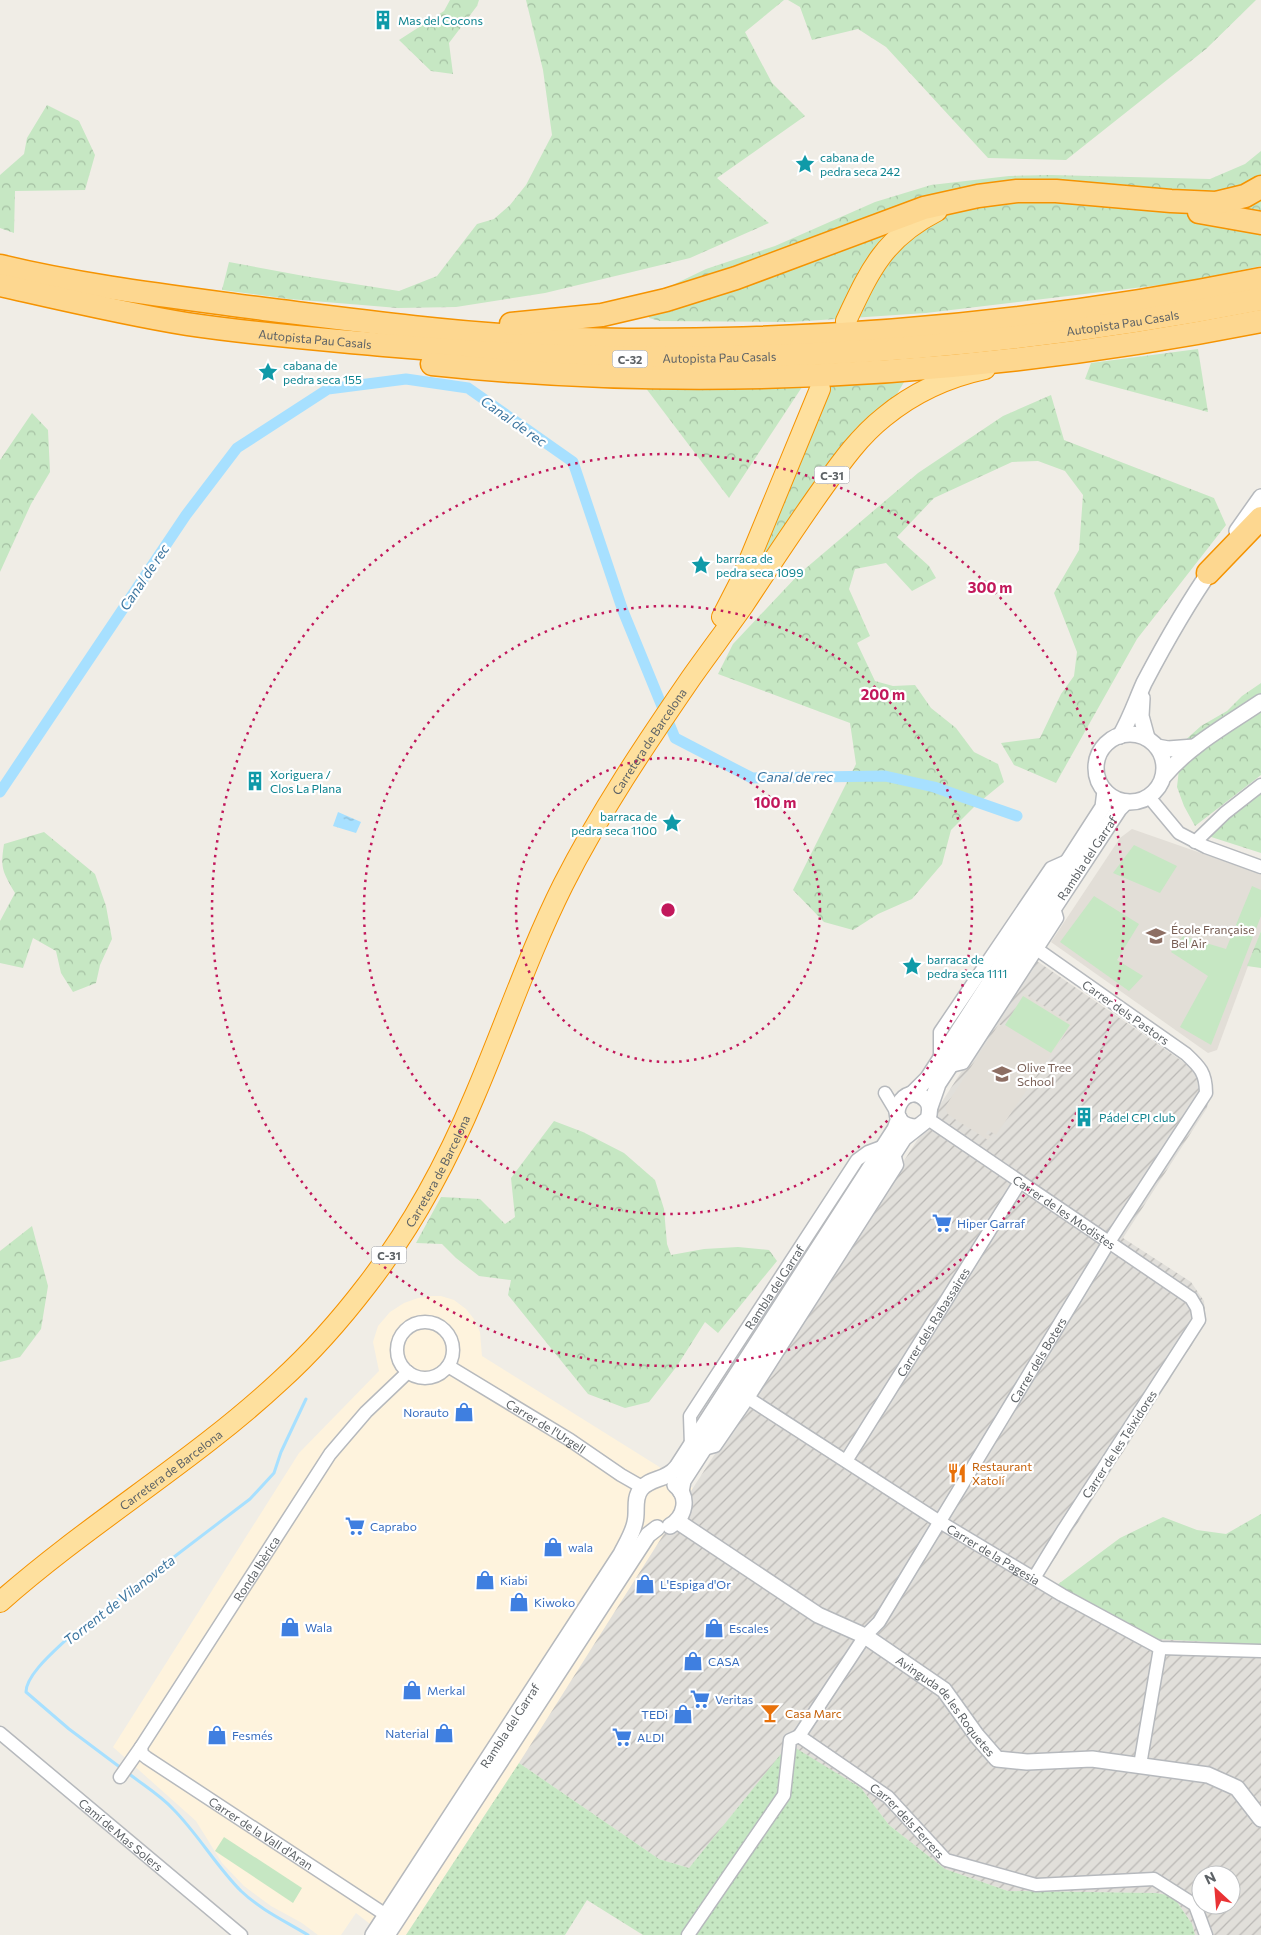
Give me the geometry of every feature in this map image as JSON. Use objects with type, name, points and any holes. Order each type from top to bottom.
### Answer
[{"type":"highway","points":[[366,322],[391,319],[466,324],[519,324],[602,315],[701,290],[891,219],[924,208],[978,196],[1036,190],[1216,203],[1245,196],[1261,187]]},
{"type":"highway","points":[[1102,195],[1261,223]]},
{"type":"highway","points":[[846,321],[873,266],[892,242],[914,224],[929,215],[958,202],[978,196]]},
{"type":"highway","name":"Autopista Pau Casals","points":[[0,266],[102,287],[366,322],[466,333],[535,337],[686,340],[856,334],[1007,320],[1182,295],[1261,279]]},
{"type":"highway","name":"Autopista Pau Casals","points":[[0,284],[184,324],[269,336],[449,351],[608,359],[777,357],[855,353],[1008,339],[1188,314],[1261,299]]},
{"type":"highway","points":[[269,336],[302,346],[422,363],[502,371],[625,378],[774,378],[846,374],[1033,358],[1151,341],[1261,321]]},
{"type":"highway","name":"C-31","points":[[695,673],[718,644],[805,512],[842,461],[882,418],[909,400],[942,382],[1033,358]]},
{"type":"highway","name":"C-31","points":[[695,673],[704,651],[742,578],[820,388]]},
{"type":"highway","points":[[1208,573],[1261,518]]},
{"type":"highway","name":"Carretera de Barcelona","points":[[0,1602],[42,1566],[228,1425],[277,1384],[324,1338],[369,1283],[401,1239],[452,1145],[541,933],[590,833],[624,778],[695,673]]},
{"type":"street","points":[[1120,736],[1132,714],[1143,686],[1184,609],[1261,497]]},
{"type":"street","points":[[1143,686],[1141,716],[1152,743],[1164,761],[1164,776]]},
{"type":"street","points":[[1194,746],[1168,749],[1132,734],[1120,736],[1105,746],[1097,762],[1097,775],[1105,791],[1122,806],[1138,802],[1149,797],[1158,788],[1172,766],[1194,746],[1261,702]]},
{"type":"street","points":[[1195,842],[1225,813],[1261,785]]},
{"type":"street","name":"Rambla del Garraf","points":[[387,1935],[648,1535],[657,1528],[669,1526],[677,1521],[684,1508],[681,1492],[683,1481],[697,1447],[690,1416],[857,1160],[868,1152],[889,1150],[925,1118],[946,1062],[1103,807],[1105,791]]},
{"type":"street","points":[[1149,797],[1179,833],[1206,848],[1261,867]]},
{"type":"street","name":"Rambla del Garraf","points":[[909,1095],[946,1062],[1054,908],[1122,806]]},
{"type":"street","name":"Rambla del Garraf","points":[[946,1062],[964,1063],[1057,918],[1054,908]]},
{"type":"street","name":"Carrer dels Pastors","points":[[1038,950],[1186,1054],[1201,1068],[1206,1082]]},
{"type":"street","name":"Carrer dels Boters","points":[[865,1636],[879,1622],[1108,1242],[1206,1093],[1206,1082]]},
{"type":"street","points":[[909,1095],[921,1096],[928,1102],[925,1118],[909,1126],[898,1116],[898,1105],[909,1095]]},
{"type":"street","name":"Rambla del Garraf","points":[[373,1935],[621,1554],[635,1524],[637,1496],[642,1487],[650,1482],[671,1475],[697,1447],[889,1150],[898,1116]]},
{"type":"street","name":"Carrer de les Modistes","points":[[925,1118],[1191,1298],[1197,1308]]},
{"type":"street","name":"Rambla del Garraf","points":[[697,1447],[715,1446],[748,1398],[897,1165],[889,1150]]},
{"type":"street","name":"Carrer dels Rabassaires","points":[[846,1462],[1020,1182]]},
{"type":"street","name":"Carrer de les Teixidores","points":[[1034,1578],[1199,1320],[1197,1308]]},
{"type":"street","points":[[421,1323],[431,1323],[439,1326],[451,1340],[452,1358],[448,1366],[442,1373],[434,1377],[416,1377],[408,1372],[402,1366],[398,1357],[400,1339],[405,1331],[421,1323]]},
{"type":"street","name":"Carrer de l'Urgell","points":[[448,1366],[570,1440],[642,1487]]},
{"type":"street","name":"Ronda Ibèrica","points":[[120,1777],[330,1454],[366,1412],[408,1372]]},
{"type":"street","name":"Carrer de la Pagesia","points":[[748,1398],[940,1522],[1034,1578],[1160,1648],[1261,1651]]},
{"type":"street","points":[[658,1480],[673,1483],[681,1492]]},
{"type":"street","points":[[637,1511],[644,1522],[657,1528]]},
{"type":"street","name":"Avinguda de les Roquetes","points":[[677,1521],[818,1615],[865,1636],[944,1690],[997,1758],[1027,1762],[1092,1759],[1208,1776],[1237,1788],[1261,1819]]},
{"type":"street","points":[[688,1935],[784,1795],[790,1740],[799,1736],[865,1636]]},
{"type":"street","points":[[1140,1765],[1160,1648]]},
{"type":"street","name":"Camí de Mas Solers","points":[[0,1733],[241,1935]]},
{"type":"street","name":"Carrer dels Ferrers","points":[[799,1736],[888,1797],[946,1860],[1036,1885],[1154,1879],[1195,1905],[1206,1935]]},
{"type":"street","name":"Carrer de la Vall d'Aran","points":[[141,1747],[142,1754],[147,1758],[386,1915]]},
{"type":"shaded area","name":"École Française Bel Air","points":[[1132,829],[1261,874],[1261,931],[1217,1050],[1208,1053],[1051,942],[1120,838]]},
{"type":"shaded area","points":[[1034,959],[1211,1081],[1207,1108],[1123,1238],[1191,1282],[1204,1301],[1206,1323],[1043,1577],[1157,1639],[1261,1645],[1261,1935],[1195,1935],[1192,1924],[1173,1896],[1156,1893],[1008,1891],[945,1869],[889,1825],[861,1788],[789,1745],[689,1868],[659,1859],[519,1763],[693,1488]]},
{"type":"shaded area","name":"Olive Tree School","points":[[1025,994],[1072,1024],[996,1135],[988,1130],[986,1134],[991,1136],[988,1140],[950,1116],[945,1107],[999,1024],[1004,1027]]},
{"type":"shaded area","points":[[431,1296],[441,1296],[454,1300],[466,1309],[474,1319],[480,1332],[482,1356],[693,1488],[528,1750],[406,1935],[384,1935],[356,1913],[341,1935],[318,1935],[302,1923],[271,1906],[244,1886],[222,1863],[196,1821],[113,1747],[299,1453],[379,1371],[373,1342],[378,1326],[390,1312],[404,1303]]},
{"type":"green space","points":[[450,0],[479,0],[477,6],[449,43],[453,74],[431,71],[399,40],[444,11]]},
{"type":"green space","points":[[526,0],[784,0],[745,32],[772,83],[805,116],[717,178],[769,223],[690,258],[545,293],[456,307],[398,308],[289,299],[222,290],[229,262],[399,291],[437,276],[477,224],[494,219],[510,205],[526,185],[552,135],[543,70]]},
{"type":"green space","points":[[788,0],[1256,0],[1206,49],[1066,160],[988,158],[886,47],[858,29],[812,40],[800,7]]},
{"type":"green space","points":[[47,105],[79,121],[95,155],[85,190],[15,191],[14,233],[0,228],[0,175],[24,154],[27,138]]},
{"type":"green space","points":[[1261,151],[1261,266],[1185,282],[926,313],[791,322],[660,321],[649,318],[646,308],[654,294],[706,269],[775,246],[875,202],[931,185],[1009,176],[1051,175],[1210,179],[1245,164]]},
{"type":"green space","points":[[1198,349],[1208,412],[1085,379],[1091,363]]},
{"type":"green space","points":[[907,377],[890,406],[763,562],[760,553],[829,382]]},
{"type":"green space","points":[[804,384],[729,498],[645,387]]},
{"type":"green space","points":[[1051,395],[1064,440],[1214,498],[1226,525],[1137,639],[1056,783],[1014,765],[1001,743],[1040,738],[1061,694],[1074,676],[1077,652],[1054,593],[1079,550],[1083,495],[1065,471],[1038,461],[1012,462],[934,498],[897,537],[929,566],[936,578],[912,591],[886,563],[855,569],[849,589],[870,636],[857,643],[875,681],[893,686],[915,685],[931,708],[956,728],[974,752],[998,764],[1004,782],[977,804],[951,830],[942,864],[912,899],[878,914],[853,930],[824,922],[793,890],[856,764],[850,723],[718,674],[733,644],[799,574],[918,473],[1003,416]]},
{"type":"green space","points":[[32,413],[48,430],[50,472],[31,504],[0,572],[0,460]]},
{"type":"green space","points":[[1261,683],[1261,775],[1195,826],[1184,806],[1177,787],[1182,743],[1201,726],[1227,711],[1242,696]]},
{"type":"green space","points":[[1261,794],[1261,853],[1205,835]]},
{"type":"green space","points":[[44,832],[95,874],[106,906],[112,939],[100,965],[96,983],[73,992],[61,973],[56,951],[33,938],[23,968],[0,963],[0,921],[15,893],[4,870],[2,859],[4,844]]},
{"type":"green space","points":[[1134,845],[1177,866],[1160,893],[1113,873]]},
{"type":"green space","points":[[1252,886],[1261,890],[1261,916],[1211,1045],[1180,1027],[1208,976],[1171,952],[1183,936],[1226,949]]},
{"type":"green space","points":[[1094,896],[1139,924],[1117,960],[1143,976],[1129,991],[1060,942]]},
{"type":"green space","points":[[1261,931],[1261,968],[1247,966]]},
{"type":"green space","points":[[1023,996],[1070,1025],[1051,1053],[1005,1025]]},
{"type":"green space","points":[[554,1121],[583,1132],[624,1153],[655,1180],[664,1209],[667,1244],[671,1255],[704,1249],[738,1247],[769,1250],[777,1261],[718,1333],[705,1322],[677,1366],[649,1402],[625,1408],[588,1394],[508,1295],[511,1280],[479,1276],[442,1244],[416,1243],[441,1197],[480,1199],[505,1224],[515,1217],[511,1178]]},
{"type":"green space","points":[[32,1226],[48,1286],[41,1329],[20,1357],[0,1362],[0,1251]]},
{"type":"green space","points":[[1261,1514],[1261,1645],[1157,1639],[1057,1585],[1120,1538],[1163,1517],[1197,1530],[1226,1534]]},
{"type":"green space","points":[[789,1744],[861,1788],[889,1825],[945,1869],[1008,1891],[1156,1893],[1173,1896],[1192,1924],[1195,1935],[643,1935],[587,1900],[565,1935],[406,1935],[519,1763],[659,1859],[689,1868]]},
{"type":"green space","points":[[224,1837],[302,1888],[293,1903],[215,1851]]},
{"type":"water","points":[[338,812],[361,822],[356,833],[333,826]]},
{"type":"waterway","name":"Canal de rec","points":[[0,792],[186,515],[237,448],[328,389],[406,379],[468,388],[573,462],[623,611],[675,738],[752,778],[885,776],[934,787],[1017,816]]},
{"type":"waterway","name":"Torrent de Vilanoveta","points":[[121,1768],[69,1729],[26,1692],[27,1685],[36,1670],[69,1637],[250,1499],[274,1473],[281,1452],[306,1399]]},
{"type":"waterway","points":[[128,1773],[173,1809],[241,1891],[265,1910],[308,1935]]},
{"type":"place","name":"Mas del Cocons","points":[[383,20]]},
{"type":"place","name":"cabana de pedra seca 242","points":[[805,164]]},
{"type":"place","name":"cabana de pedra seca 155","points":[[268,372]]},
{"type":"place","name":"barraca de pedra seca 1099","points":[[701,565]]},
{"type":"place","name":"Xoriguera / Clos La Plana","points":[[255,781]]},
{"type":"place","name":"barraca de pedra seca 1100","points":[[672,823]]},
{"type":"place","name":"École Française Bel Air","points":[[1156,936]]},
{"type":"place","name":"barraca de pedra seca 1111","points":[[912,966]]},
{"type":"place","name":"Olive Tree School","points":[[1002,1074]]},
{"type":"place","name":"Pádel CPI club","points":[[1084,1117]]},
{"type":"place","name":"Hiper Garraf","points":[[942,1223]]},
{"type":"place","name":"Norauto","points":[[464,1412]]},
{"type":"place","name":"Restaurant Xatolí","points":[[957,1473]]},
{"type":"place","name":"Caprabo","points":[[355,1526]]},
{"type":"place","name":"wala","points":[[553,1547]]},
{"type":"place","name":"Kiabi","points":[[485,1580]]},
{"type":"place","name":"L'Espiga d'Or","points":[[645,1584]]},
{"type":"place","name":"Kiwoko","points":[[519,1602]]},
{"type":"place","name":"Wala","points":[[290,1627]]},
{"type":"place","name":"Escales","points":[[714,1628]]},
{"type":"place","name":"CASA","points":[[693,1661]]},
{"type":"place","name":"Merkal","points":[[412,1690]]},
{"type":"place","name":"Veritas","points":[[700,1699]]},
{"type":"place","name":"Casa Marc","points":[[770,1713]]},
{"type":"place","name":"TEDi","points":[[683,1714]]},
{"type":"place","name":"Naterial","points":[[444,1733]]},
{"type":"place","name":"Fesmés","points":[[217,1735]]},
{"type":"place","name":"ALDI","points":[[622,1737]]}]
